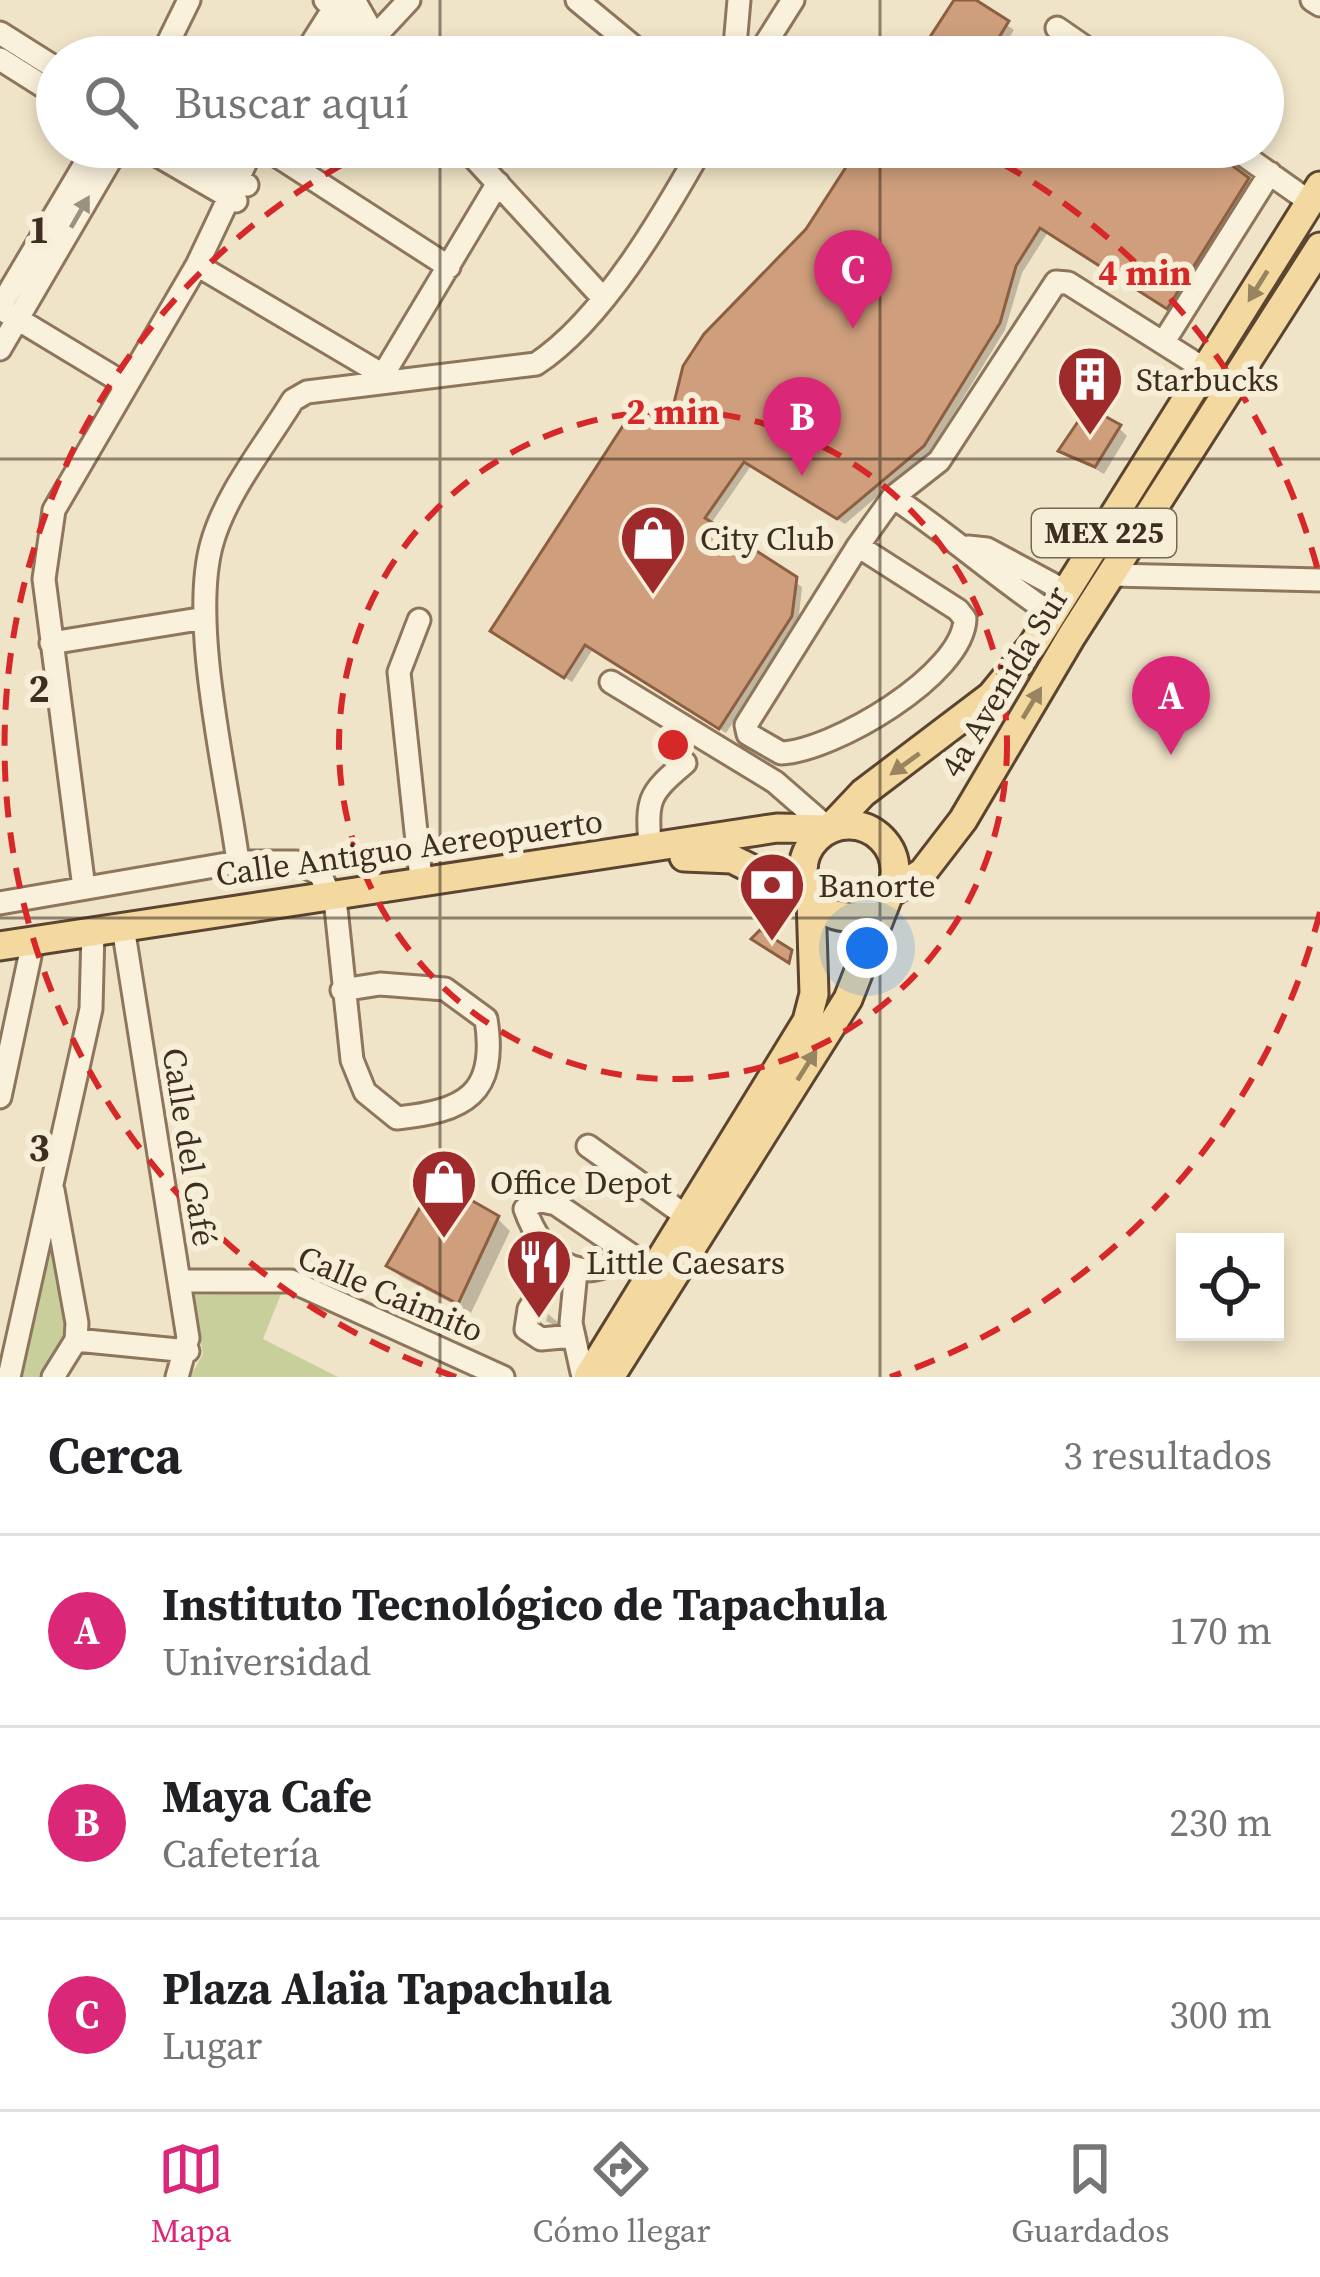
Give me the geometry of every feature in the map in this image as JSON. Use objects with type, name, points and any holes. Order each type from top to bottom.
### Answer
[{"type":"main road","name":"4a Avenida Sur","points":[[830,829],[863,793],[991,696],[1060,603],[1315,194]]},
{"type":"main road","name":"4a Avenida Sur","points":[[889,894],[923,872],[946,844],[1320,247]]},
{"type":"main road","points":[[585,1377],[807,1021],[814,994],[811,898],[802,867],[816,838],[830,829],[858,826],[883,840],[895,866],[889,894],[848,999],[610,1377]]},
{"type":"main road","name":"Calle Antiguo Aereopuerto","points":[[334,901],[421,879],[777,828],[830,829]]},
{"type":"main road","name":"Calle Antiguo Aereopuerto","points":[[0,961],[19,948],[334,901],[706,855],[731,859],[791,893],[811,898]]},
{"type":"main road","points":[[811,898],[835,915],[850,917],[879,906],[889,894]]},
{"type":"street","points":[[171,36],[189,0]]},
{"type":"street","points":[[385,36],[409,0]]},
{"type":"street","points":[[577,0],[621,36]]},
{"type":"street","points":[[716,0],[738,10]]},
{"type":"street","points":[[770,36],[793,0]]},
{"type":"street","points":[[1312,0],[1320,4]]},
{"type":"street","points":[[343,6],[367,36]]},
{"type":"street","points":[[320,36],[343,6]]},
{"type":"street","points":[[332,36],[343,6]]},
{"type":"street","points":[[1057,28],[1069,36]]},
{"type":"street","points":[[0,33],[36,56]]},
{"type":"street","points":[[0,59],[36,82]]},
{"type":"street","points":[[0,349],[6,312],[84,168]]},
{"type":"street","points":[[6,312],[104,168]]},
{"type":"street","points":[[182,168],[233,196]]},
{"type":"street","points":[[206,168],[233,196]]},
{"type":"street","points":[[84,888],[44,580],[54,510],[251,168]]},
{"type":"street","points":[[295,168],[449,267]]},
{"type":"street","points":[[484,168],[601,296]]},
{"type":"street","points":[[238,862],[205,618],[207,565],[218,526],[293,400],[307,392],[384,379],[536,364],[554,352],[649,241],[691,168]]},
{"type":"street","points":[[1263,168],[1315,194]]},
{"type":"street","points":[[1163,344],[1270,173]]},
{"type":"street","points":[[384,379],[498,183]]},
{"type":"street","points":[[196,265],[384,379]]},
{"type":"street","points":[[781,753],[748,734],[746,725],[858,546],[893,497],[939,461],[1056,282],[1068,283],[1206,370]]},
{"type":"street","points":[[6,312],[125,385]]},
{"type":"street","points":[[893,497],[968,547],[987,549],[1060,603]]},
{"type":"street","points":[[781,753],[900,703],[953,653],[964,634],[965,619],[958,610],[858,546]]},
{"type":"street","points":[[1111,575],[1320,580]]},
{"type":"street","points":[[51,643],[205,618]]},
{"type":"street","points":[[419,620],[399,672],[421,879]]},
{"type":"street","points":[[610,682],[775,782],[830,829]]},
{"type":"street","points":[[775,782],[781,753]]},
{"type":"street","points":[[650,848],[647,804],[654,789],[685,764]]},
{"type":"street","points":[[0,903],[238,862],[296,862],[320,874],[334,901],[342,990],[352,1060],[365,1092],[397,1118],[449,1113],[474,1097],[490,1049],[486,1019],[445,989],[380,984],[342,990]]},
{"type":"street","name":"Calle del Café","points":[[124,934],[188,1351]]},
{"type":"street","points":[[9,1377],[91,1010],[94,938]]},
{"type":"street","points":[[0,1097],[19,948]]},
{"type":"street","points":[[91,1010],[134,1007]]},
{"type":"street","points":[[588,1145],[686,1216]]},
{"type":"street","points":[[50,1178],[74,1290],[76,1340],[53,1377]]},
{"type":"street","points":[[627,1252],[596,1272],[568,1267],[535,1238],[525,1209],[538,1200],[556,1204],[627,1252],[653,1270]]},
{"type":"street","points":[[568,1267],[529,1309],[526,1329],[541,1339],[573,1336]]},
{"type":"street","points":[[568,1267],[573,1336],[585,1377]]},
{"type":"street","name":"Calle Caimito","points":[[179,1281],[291,1281],[492,1375]]},
{"type":"street","points":[[76,1340],[188,1351],[177,1377]]},
{"type":"green space","points":[[49,1218],[70,1330],[41,1377],[18,1377]]},
{"type":"green space","points":[[281,1294],[263,1339],[338,1377],[190,1377],[203,1354],[193,1295]]},
{"type":"building","points":[[954,0],[976,0],[1009,21],[1000,36],[931,36]]},
{"type":"building","points":[[845,168],[1236,168],[1249,178],[1167,309],[1040,228],[1016,266],[1000,323],[924,446],[837,519],[744,462],[705,518],[797,577],[792,616],[719,729],[585,645],[564,678],[490,631],[630,415],[672,411],[683,366],[704,334],[806,229]]},
{"type":"building","name":"Starbucks","points":[[1088,407],[1121,425],[1095,467],[1058,451]]},
{"type":"building","name":"Banorte","points":[[760,930],[792,950],[789,963],[751,939]]},
{"type":"building","name":"Office Depot","points":[[436,1180],[499,1216],[458,1304],[386,1266]]},
{"type":"place","name":"Plaza Alaïa Tapachula","points":[[853,329]]},
{"type":"place","name":"Starbucks","points":[[1090,438]]},
{"type":"place","name":"Maya Cafe","points":[[802,476]]},
{"type":"place","name":"City Club","points":[[653,597]]},
{"type":"place","name":"Instituto Tecnológico de Tapachula","points":[[1171,755]]},
{"type":"place","name":"Banorte","points":[[772,944]]},
{"type":"place","name":"Office Depot","points":[[444,1241]]},
{"type":"place","name":"Little Caesars","points":[[539,1321]]}]
